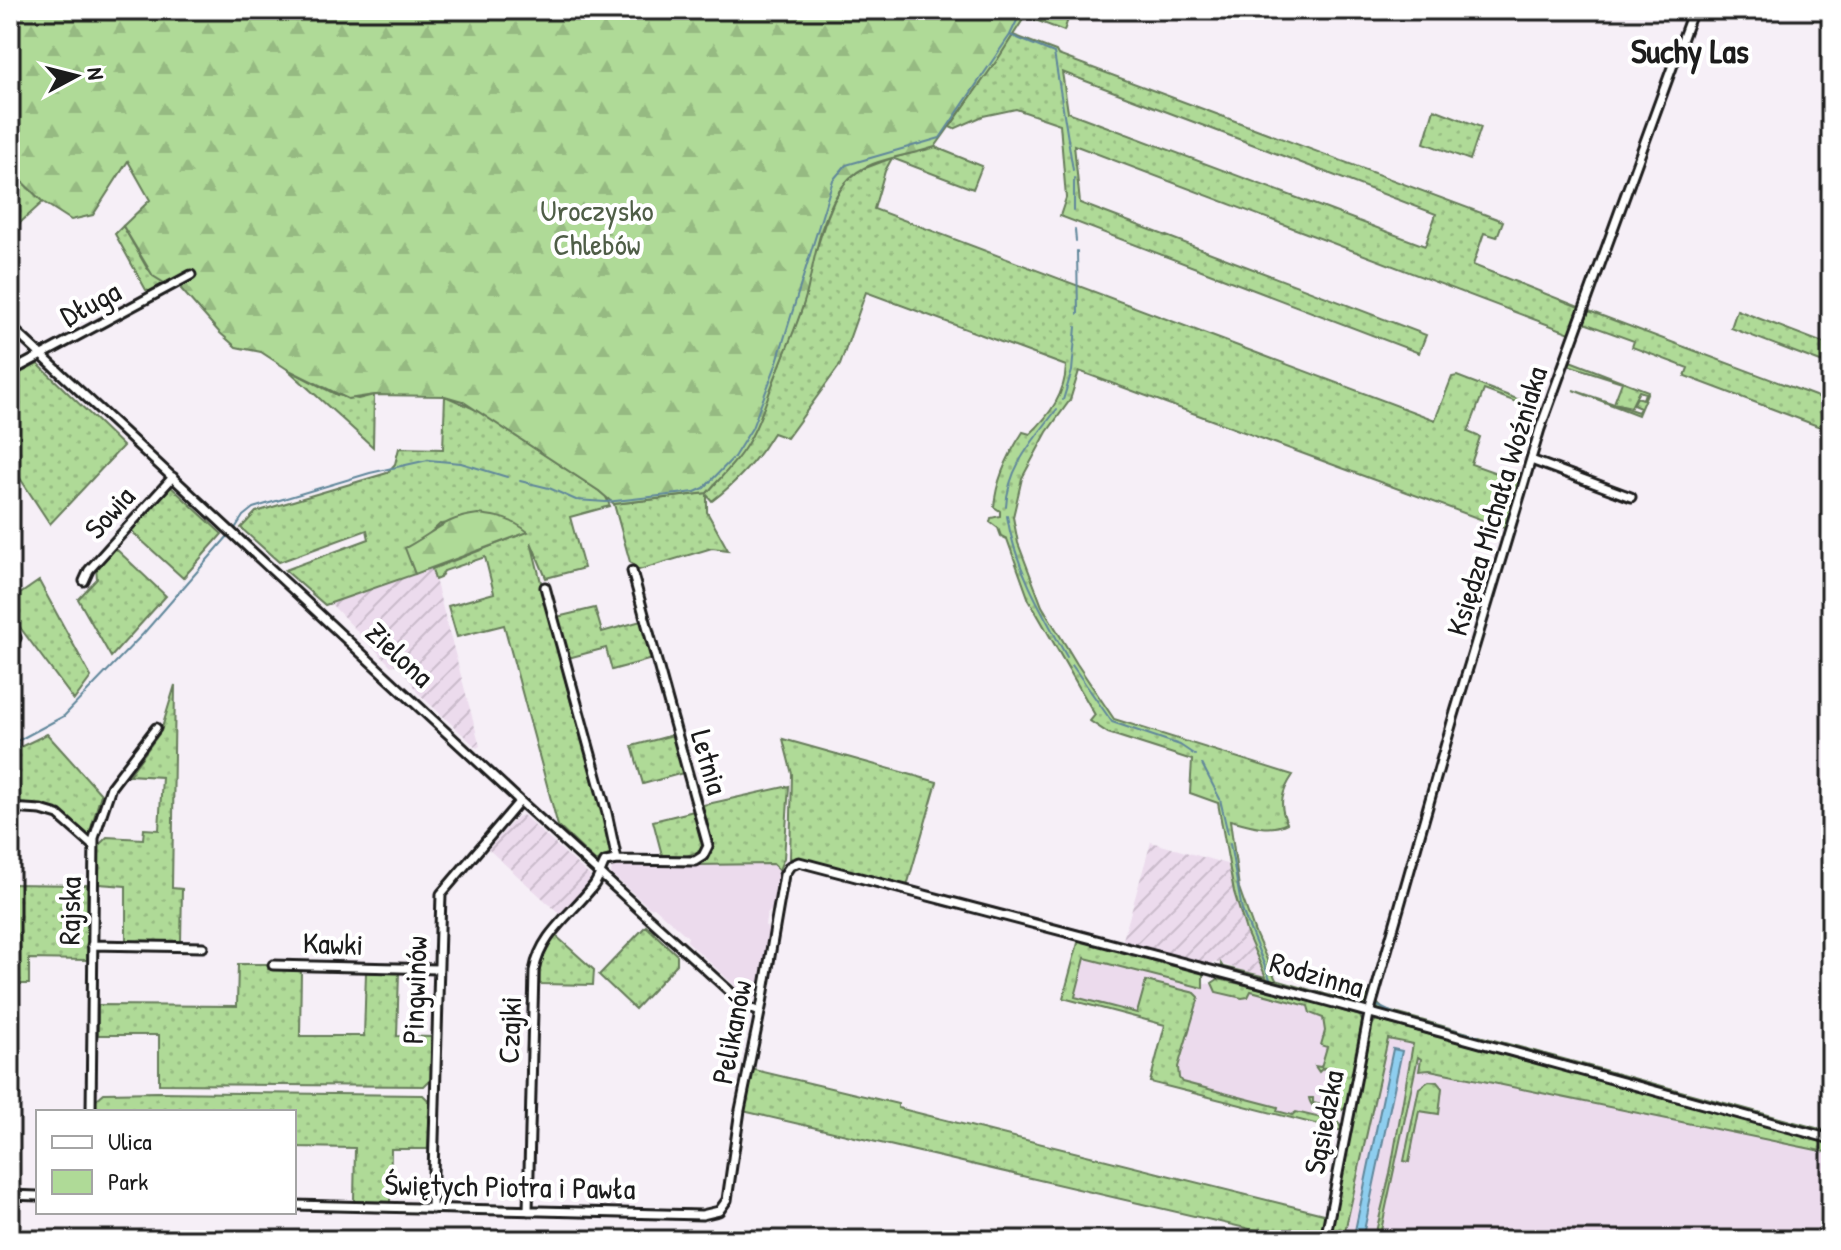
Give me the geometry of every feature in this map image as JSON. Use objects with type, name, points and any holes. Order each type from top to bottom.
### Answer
[{"type":"street","name":"Księdza Michała Woźniaka","points":[[1369,1014],[1432,790],[1531,460],[1693,10]]},
{"type":"street","name":"Długa","points":[[10,372],[191,275]]},
{"type":"street","name":"Zielona","points":[[10,326],[520,801],[747,1007],[760,1012]]},
{"type":"street","points":[[1531,460],[1631,497]]},
{"type":"street","name":"Sowia","points":[[84,581],[89,570],[173,477]]},
{"type":"street","name":"Letnia","points":[[617,860],[695,861],[703,856],[708,846],[632,571]]},
{"type":"street","points":[[545,587],[617,860],[605,862],[600,874]]},
{"type":"street","points":[[10,623],[16,638],[10,648]]},
{"type":"street","name":"Rajska","points":[[91,1110],[93,846],[104,801],[111,787],[156,728]]},
{"type":"street","name":"Pingwinów","points":[[432,1209],[441,894],[520,801]]},
{"type":"street","points":[[10,808],[41,810],[58,815],[93,846]]},
{"type":"street","name":"Rodzinna","points":[[790,866],[802,862],[822,867],[1831,1139]]},
{"type":"street","name":"Pelikanów","points":[[723,1208],[727,1200],[740,1110],[783,879],[790,866]]},
{"type":"street","name":"Czajki","points":[[528,1211],[537,954],[545,939],[596,883],[600,874]]},
{"type":"street","points":[[92,945],[203,947]]},
{"type":"street","name":"Kawki","points":[[273,965],[438,969]]},
{"type":"street","name":"Sąsiedzka","points":[[1325,1240],[1369,1014]]},
{"type":"street","points":[[10,1195],[36,1196]]},
{"type":"street","name":"Świętych Piotra i Pawła","points":[[296,1205],[707,1215],[723,1208]]},
{"type":"shaded area","points":[[432,568],[480,746],[477,748],[417,692],[399,664],[391,666],[332,605],[325,605]]},
{"type":"shaded area","points":[[523,815],[590,876],[589,882],[560,914],[488,849],[517,817]]},
{"type":"shaded area","points":[[1151,842],[1230,865],[1234,892],[1247,934],[1266,978],[1215,962],[1212,964],[1122,943]]},
{"type":"shaded area","points":[[774,864],[779,870],[772,909],[767,914],[765,925],[769,930],[768,941],[755,998],[749,999],[687,941],[688,937],[611,874],[612,866]]},
{"type":"shaded area","points":[[1078,943],[1200,976],[1205,983],[1262,994],[1355,1020],[1333,1128],[1150,1082],[1165,1025],[1063,998]]},
{"type":"shaded area","points":[[1397,1032],[1831,1148],[1831,1240],[1341,1240],[1387,1034],[1396,1036]]},
{"type":"green space","name":"Uroczysko Chlebów","points":[[10,10],[1029,10],[935,147],[863,168],[845,183],[837,195],[820,235],[797,323],[755,429],[732,465],[707,493],[614,504],[462,401],[445,396],[374,395],[348,399],[287,369],[261,352],[236,347],[181,289],[188,273],[166,284],[153,276],[123,226],[150,200],[128,161],[93,215],[71,220],[43,202],[10,170]]},
{"type":"green space","points":[[1029,10],[1071,10],[1064,31],[1025,16]]},
{"type":"green space","points":[[1013,35],[1056,51],[1058,55],[1503,221],[1497,237],[1484,233],[1473,265],[1579,307],[1570,333],[1074,145],[1080,203],[1426,335],[1419,353],[1060,216],[1066,198],[1060,124],[1016,109],[983,116],[954,129],[950,127]],"holes":[[[1062,72],[1436,214],[1425,246],[1068,112]]]},
{"type":"green space","points":[[1434,109],[1481,127],[1470,160],[1424,143]]},
{"type":"green space","points":[[935,147],[982,166],[973,189],[892,158]]},
{"type":"green space","points":[[892,158],[874,209],[1435,420],[1452,377],[1457,376],[1538,407],[1543,412],[1484,390],[1468,432],[1480,437],[1471,464],[1519,481],[1507,529],[1079,371],[1070,400],[1047,432],[1022,478],[1013,517],[1018,543],[1042,606],[1114,719],[1293,775],[1282,798],[1287,823],[1266,828],[1230,820],[1239,888],[1276,980],[1359,1004],[1369,993],[1369,1000],[1364,1006],[1221,967],[1221,964],[1266,977],[1247,934],[1234,892],[1218,803],[1190,793],[1192,760],[1108,733],[1090,721],[1095,715],[1029,600],[1007,539],[990,522],[991,518],[1000,516],[1000,511],[994,507],[995,497],[1008,458],[1023,432],[1030,434],[1055,403],[1063,386],[1066,366],[866,292],[840,365],[787,438],[773,433],[730,486],[712,501],[707,495],[707,512],[728,550],[712,548],[639,570],[630,562],[614,504],[707,493],[736,460],[755,428],[801,311],[810,269],[834,201],[845,182],[860,170]]},
{"type":"green space","points":[[10,170],[43,202],[10,232]]},
{"type":"green space","points":[[123,226],[147,268],[166,284],[152,293],[146,290],[115,234]]},
{"type":"green space","points":[[1737,310],[1831,346],[1831,366],[1731,328]]},
{"type":"green space","points":[[1589,311],[1831,402],[1831,431],[1685,376],[1688,368],[1632,347],[1634,341],[1584,323]]},
{"type":"green space","points":[[1570,361],[1648,391],[1638,415],[1573,390],[1638,412],[1640,408],[1633,405],[1637,397],[1643,399],[1645,393],[1639,391],[1631,407],[1614,403],[1622,382],[1568,365]]},
{"type":"green space","points":[[38,364],[123,446],[50,524],[10,463],[10,378]]},
{"type":"green space","points":[[287,369],[337,395],[358,399],[374,395],[373,447]]},
{"type":"green space","points":[[445,396],[479,411],[599,491],[610,506],[570,517],[584,568],[546,578],[531,542],[571,703],[610,839],[610,854],[596,862],[558,826],[504,625],[457,637],[448,606],[494,593],[485,557],[444,571],[435,580],[432,569],[527,532],[440,524],[426,537],[406,548],[415,574],[325,605],[285,570],[369,539],[367,530],[279,562],[241,528],[256,512],[387,473],[395,464],[399,448],[443,449]]},
{"type":"green space","points":[[170,486],[222,534],[183,578],[130,530]]},
{"type":"green space","points":[[478,514],[504,519],[528,532],[415,574],[405,548],[447,523]]},
{"type":"green space","points":[[114,547],[166,596],[111,657],[78,599],[97,579],[96,567]]},
{"type":"green space","points":[[39,581],[91,677],[74,700],[10,614],[10,601]]},
{"type":"green space","points":[[595,608],[602,632],[641,621],[652,659],[612,670],[606,648],[568,658],[557,617]]},
{"type":"green space","points":[[175,685],[172,888],[182,889],[181,942],[126,942],[126,886],[99,884],[99,845],[107,837],[143,839],[144,829],[159,830],[162,777],[129,775],[161,731]]},
{"type":"green space","points":[[47,734],[101,794],[89,835],[53,810],[10,804],[10,752]]},
{"type":"green space","points":[[673,735],[683,773],[643,784],[632,746]]},
{"type":"green space","points":[[783,739],[937,782],[907,886],[790,858],[792,774]]},
{"type":"green space","points":[[789,786],[784,858],[779,870],[773,864],[694,865],[704,860],[711,848],[703,805]]},
{"type":"green space","points":[[694,811],[703,842],[702,850],[687,856],[662,855],[653,821]]},
{"type":"green space","points":[[10,884],[87,885],[87,960],[29,959],[29,984],[10,984]]},
{"type":"green space","points":[[646,926],[677,955],[677,964],[635,1009],[599,975]]},
{"type":"green space","points":[[555,935],[594,970],[593,985],[540,984],[542,958]]},
{"type":"green space","points":[[1079,939],[1203,974],[1203,988],[1085,958],[1075,997],[1137,1013],[1146,981],[1195,993],[1199,997],[1178,1067],[1182,1082],[1278,1107],[1277,1111],[1292,1115],[1296,1112],[1338,1122],[1343,1131],[1150,1082],[1165,1025],[1063,998]]},
{"type":"green space","points":[[238,964],[268,964],[268,969],[301,971],[300,1036],[364,1036],[366,972],[399,973],[397,1036],[431,1037],[431,1079],[424,1086],[159,1084],[159,1035],[98,1035],[98,1005],[237,1006]]},
{"type":"green space","points":[[1218,979],[1287,994],[1360,1016],[1362,1031],[1348,1104],[1344,1109],[1326,1113],[1315,1108],[1309,1098],[1313,1098],[1313,1103],[1334,1108],[1343,1074],[1323,1068],[1319,1072],[1315,1066],[1321,1067],[1327,1047],[1321,1045],[1325,1031],[1323,1018],[1310,1013],[1308,1006],[1251,991],[1248,997],[1242,998],[1216,992],[1212,983]]},
{"type":"green space","points":[[1377,1003],[1384,1010],[1831,1132],[1831,1136],[1386,1014],[1378,1011]]},
{"type":"green space","points":[[1376,1020],[1831,1142],[1831,1153],[1430,1070],[1419,1071],[1421,1059],[1418,1057],[1379,1240],[1374,1240],[1390,1174],[1413,1044],[1388,1039],[1343,1240],[1330,1240],[1371,1026]]},
{"type":"green space","points":[[751,1069],[1323,1214],[1326,1218],[1322,1240],[1297,1240],[743,1111]]},
{"type":"green space","points":[[1429,1081],[1437,1082],[1442,1088],[1439,1114],[1419,1111],[1409,1162],[1404,1161],[1419,1088]]},
{"type":"green space","points":[[104,1093],[423,1095],[430,1102],[428,1149],[391,1149],[390,1202],[354,1201],[355,1148],[296,1147],[296,1110],[96,1110],[96,1100]]},
{"type":"water","points":[[1393,1049],[1402,1051],[1362,1240],[1353,1240]]},
{"type":"waterway","points":[[520,481],[549,488],[576,500],[606,502],[695,492],[704,488],[734,457],[752,428],[776,365],[833,180],[846,165],[940,138],[1010,35],[1022,10]]},
{"type":"waterway","points":[[1010,35],[1054,53],[1073,170]]},
{"type":"waterway","points":[[1074,178],[1074,211]]},
{"type":"waterway","points":[[1075,230],[1076,241]]},
{"type":"waterway","points":[[1077,251],[1078,314]]},
{"type":"waterway","points":[[1063,400],[1072,371],[1076,327]]},
{"type":"waterway","points":[[1006,507],[1017,466],[1057,409]]},
{"type":"waterway","points":[[236,527],[253,508],[370,473],[428,460],[461,463],[507,477]]},
{"type":"waterway","points":[[1007,516],[1023,571],[1067,657]]},
{"type":"waterway","points":[[10,745],[64,716],[143,634],[228,536]]},
{"type":"waterway","points":[[1072,665],[1112,722],[1180,745],[1195,755]]},
{"type":"waterway","points":[[14,802],[18,743]]},
{"type":"waterway","points":[[1202,764],[1220,799],[1228,834]]},
{"type":"waterway","points":[[10,860],[13,814]]},
{"type":"waterway","points":[[1230,844],[1242,910],[1270,979]]},
{"type":"waterway","points":[[1271,981],[1360,1005],[1364,1001]]},
{"type":"waterway","points":[[1378,1006],[1399,1016],[1478,1036]]},
{"type":"district","name":"Suchy Las","points":[[1690,51]]}]
